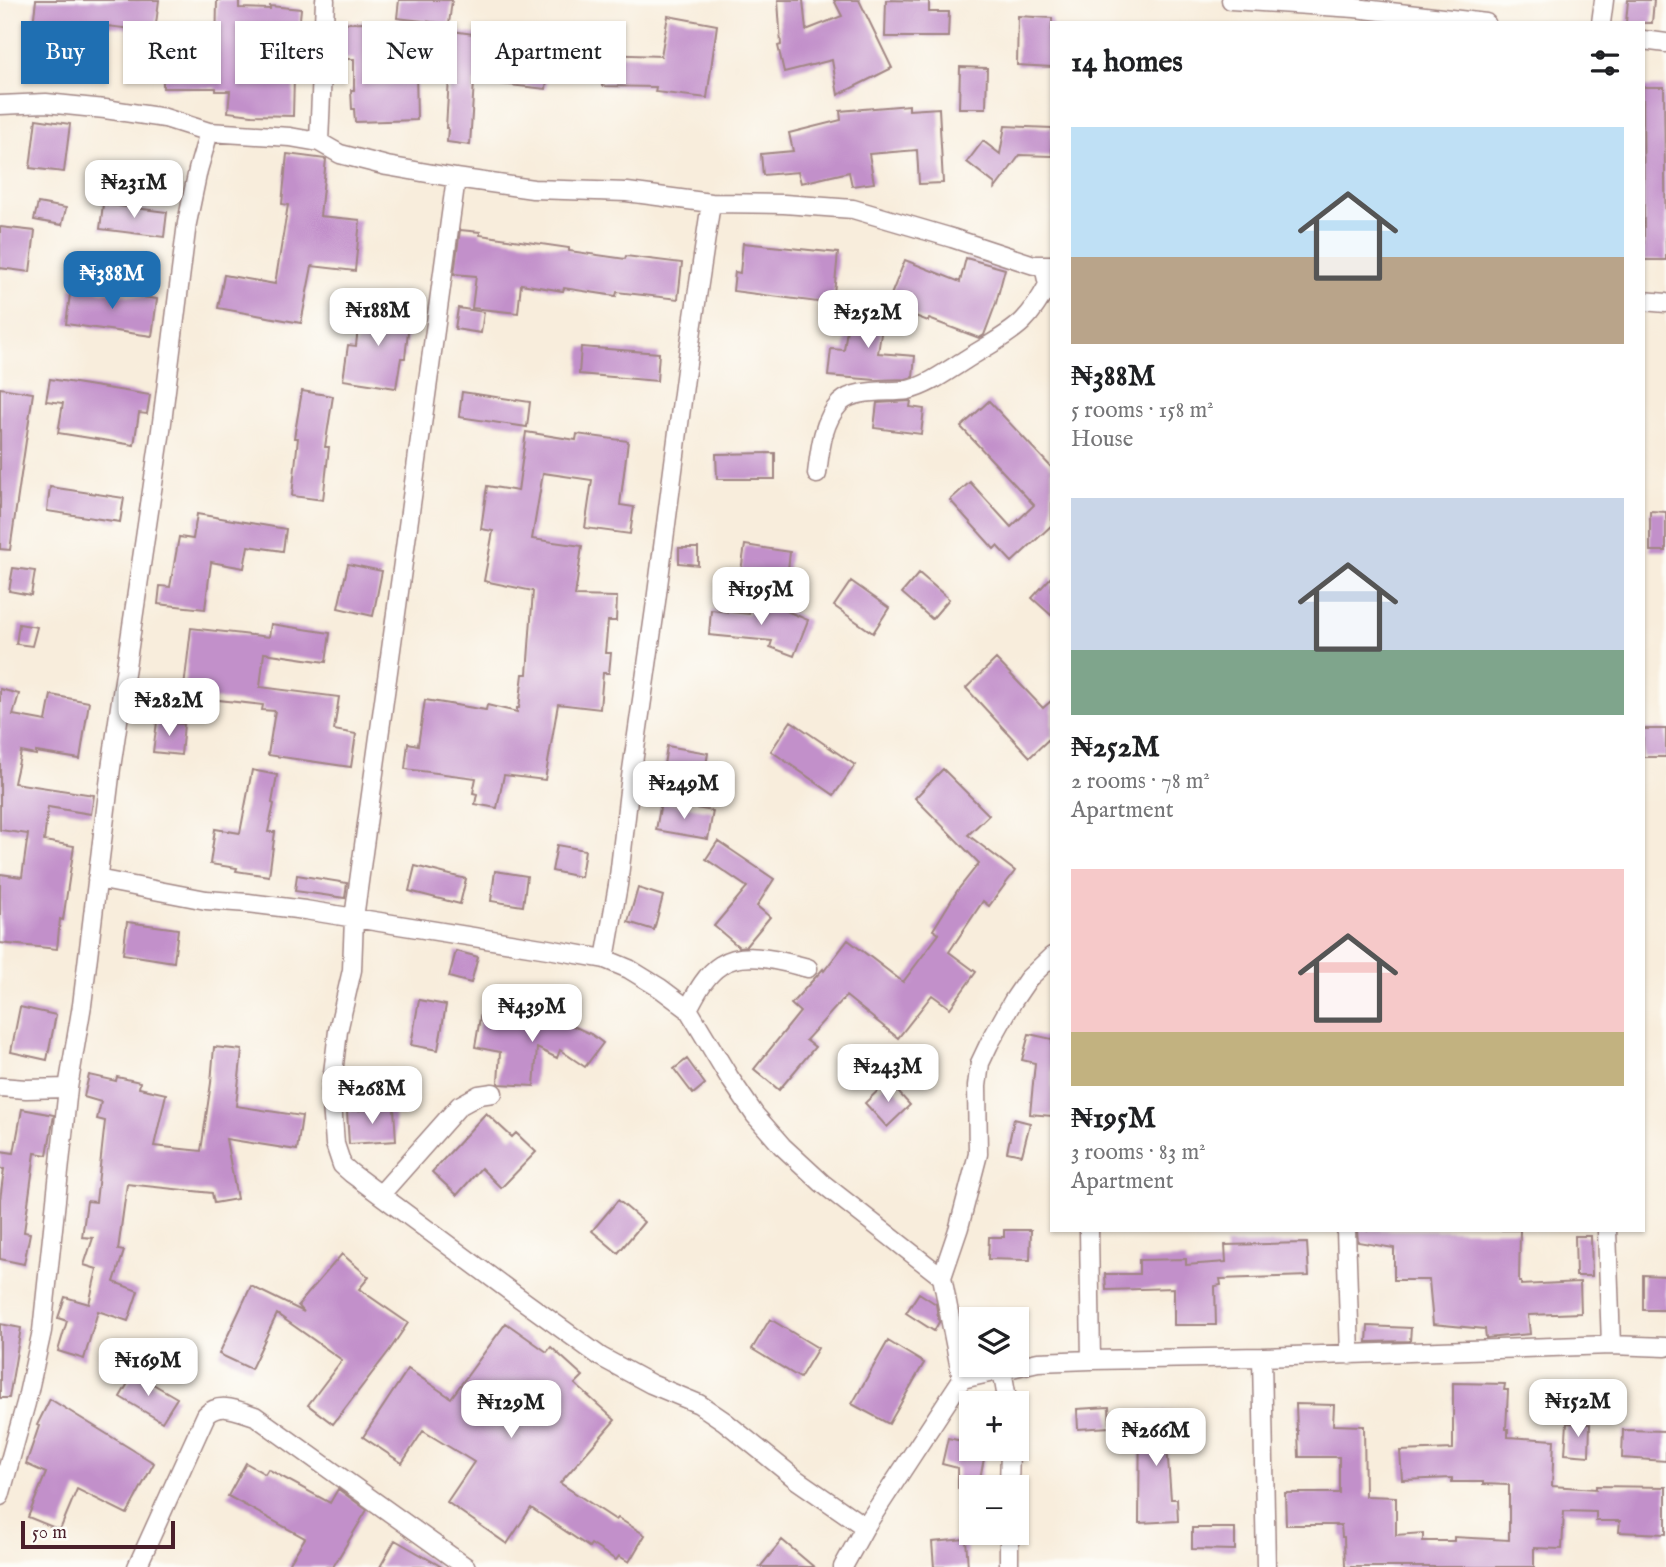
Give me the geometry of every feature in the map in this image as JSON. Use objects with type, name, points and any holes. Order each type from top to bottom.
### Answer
[{"type":"street","points":[[319,142],[325,0]]},
{"type":"street","points":[[1231,0],[1355,4],[1472,21]]},
{"type":"street","points":[[1601,21],[1604,0]]},
{"type":"street","points":[[1645,40],[1666,43]]},
{"type":"street","points":[[0,105],[46,103],[134,113],[166,118],[209,132],[263,134],[319,142],[340,155],[387,166],[533,189],[627,192],[711,202],[853,209],[1034,265],[1048,265],[1048,285],[1039,301],[1023,322],[991,344],[928,383],[906,390],[856,395],[839,404],[825,428],[817,474]]},
{"type":"street","points":[[0,1496],[26,1403],[42,1331],[68,1088],[82,1005],[111,768],[161,430],[187,223],[209,132]]},
{"type":"street","points":[[456,178],[354,918],[352,970],[338,1031],[331,1090],[335,1144],[342,1165],[601,1357],[651,1384],[699,1404],[797,1480],[865,1527]]},
{"type":"street","points":[[604,959],[618,885],[686,370],[711,202]]},
{"type":"street","points":[[1645,300],[1666,303]]},
{"type":"street","points":[[97,879],[206,900],[279,906],[523,944],[604,959],[629,970],[688,1009],[755,1115],[782,1146],[822,1183],[942,1278]]},
{"type":"street","points":[[688,1009],[709,976],[730,961],[759,957],[808,968]]},
{"type":"street","points":[[962,1380],[942,1278],[978,1154],[977,1086],[981,1063],[1013,1000],[1028,979],[1050,958]]},
{"type":"street","points":[[0,1087],[68,1088]]},
{"type":"street","points":[[381,1194],[459,1106],[479,1095],[494,1093]]},
{"type":"street","points":[[1090,1232],[1091,1360]]},
{"type":"street","points":[[1346,1232],[1350,1355]]},
{"type":"street","points":[[1607,1232],[1611,1345]]},
{"type":"street","points":[[1029,1364],[1611,1345],[1666,1347]]},
{"type":"street","points":[[1262,1357],[1266,1567]]},
{"type":"street","points":[[843,1567],[865,1527],[962,1380],[974,1377]]},
{"type":"street","points":[[137,1567],[206,1415],[221,1408],[255,1416],[466,1567]]},
{"type":"street","points":[[1009,1545],[1009,1567]]},
{"type":"building","points":[[36,0],[159,0],[156,21],[123,21],[123,28],[109,26],[109,21],[34,21]]},
{"type":"building","points":[[217,0],[239,0],[239,8],[270,9],[270,6],[301,9],[300,21],[235,21],[235,84],[294,84],[293,116],[228,112],[230,91],[216,91],[216,88],[163,88],[163,84],[221,84],[221,21],[217,21]]},
{"type":"building","points":[[399,0],[452,0],[449,21],[397,18]]},
{"type":"building","points":[[778,0],[803,0],[806,30],[842,16],[834,0],[859,0],[892,68],[838,95],[832,60],[784,72],[778,46],[781,45]]},
{"type":"building","points":[[886,0],[929,1],[929,12],[949,12],[948,37],[885,37]]},
{"type":"building","points":[[1628,0],[1654,0],[1652,23],[1626,21]]},
{"type":"building","points":[[668,16],[717,25],[707,98],[655,92],[656,87],[602,86],[626,84],[626,55],[661,56]]},
{"type":"building","points":[[1018,16],[1052,18],[1050,67],[1017,65]]},
{"type":"building","points":[[362,22],[362,84],[416,84],[417,120],[355,122],[351,90],[354,90],[354,59],[348,59],[348,23]]},
{"type":"building","points":[[457,32],[471,34],[471,84],[474,84],[470,145],[447,142],[449,84],[457,84]]},
{"type":"building","points":[[960,67],[987,68],[986,108],[959,108]]},
{"type":"building","points":[[501,84],[546,84],[546,89]]},
{"type":"building","points":[[1645,87],[1664,87],[1666,260],[1645,260]]},
{"type":"building","points":[[909,105],[909,110],[939,108],[943,183],[919,184],[917,150],[869,154],[874,183],[852,186],[849,172],[801,183],[798,172],[763,175],[761,154],[793,151],[789,133],[841,120],[840,111]]},
{"type":"building","points":[[36,119],[70,124],[64,172],[30,168]]},
{"type":"building","points":[[1005,126],[1050,128],[1050,156],[1020,155],[994,190],[995,184],[967,162],[983,141],[1000,154]]},
{"type":"building","points":[[287,154],[326,159],[320,216],[360,220],[355,271],[312,266],[301,323],[218,308],[224,275],[275,284],[288,205],[282,204]]},
{"type":"building","points":[[38,203],[66,208],[62,225],[34,220]]},
{"type":"building","points":[[103,204],[167,212],[164,237],[100,229]]},
{"type":"building","points":[[0,227],[35,231],[30,272],[0,268]]},
{"type":"building","points":[[460,230],[569,248],[569,251],[682,263],[678,299],[617,292],[616,296],[564,288],[563,291],[521,284],[518,313],[472,308],[476,276],[454,274]]},
{"type":"building","points":[[743,243],[838,253],[833,304],[733,291],[735,272],[740,273]]},
{"type":"building","points":[[966,258],[1005,269],[984,335],[979,338],[887,305],[905,260],[960,282]]},
{"type":"building","points":[[71,287],[157,299],[152,336],[66,324]]},
{"type":"building","points":[[851,302],[885,307],[878,353],[915,356],[913,377],[876,380],[828,376],[831,349],[844,350]]},
{"type":"building","points":[[360,308],[410,314],[405,358],[401,358],[396,388],[343,380],[348,345],[356,346]]},
{"type":"building","points":[[458,308],[484,312],[481,333],[455,329]]},
{"type":"building","points":[[581,347],[659,353],[657,381],[579,374]]},
{"type":"building","points":[[50,379],[150,395],[147,414],[139,413],[134,445],[58,433],[63,403],[46,401]]},
{"type":"building","points":[[0,388],[33,393],[10,550],[0,549]]},
{"type":"building","points":[[302,391],[333,396],[325,447],[329,447],[323,500],[292,496],[298,438],[294,438]]},
{"type":"building","points":[[462,392],[530,402],[527,427],[459,417]]},
{"type":"building","points":[[911,401],[910,407],[924,409],[921,434],[874,428],[877,403]]},
{"type":"building","points":[[989,401],[1050,466],[1050,527],[1012,562],[997,546],[994,549],[950,500],[970,482],[1011,527],[1034,505],[961,427]]},
{"type":"building","points":[[526,432],[576,440],[577,434],[628,441],[620,505],[634,507],[630,534],[585,528],[592,480],[543,473],[532,539],[582,546],[575,596],[617,597],[616,621],[608,621],[605,653],[611,653],[609,673],[603,673],[600,709],[558,704],[545,780],[504,775],[497,808],[475,804],[477,794],[473,793],[476,778],[405,769],[408,743],[418,745],[425,700],[486,710],[487,705],[517,712],[519,708],[523,674],[527,674],[533,591],[484,581],[493,531],[481,529],[487,486],[518,491]]},
{"type":"building","points":[[775,453],[775,479],[717,479],[716,454]]},
{"type":"building","points":[[50,487],[124,498],[120,522],[47,511]]},
{"type":"building","points":[[1650,511],[1666,512],[1666,551],[1650,551]]},
{"type":"building","points":[[197,514],[286,529],[283,551],[248,546],[244,568],[211,562],[205,609],[158,604],[160,586],[170,587],[179,537],[193,539]]},
{"type":"building","points":[[745,545],[790,552],[787,578],[741,571]]},
{"type":"building","points":[[679,548],[698,548],[698,565],[679,563]]},
{"type":"building","points":[[348,564],[382,571],[373,616],[338,608]]},
{"type":"building","points":[[13,568],[35,571],[31,595],[9,591]]},
{"type":"building","points":[[919,573],[949,599],[932,619],[902,593]]},
{"type":"building","points":[[1050,578],[1050,614],[1032,598]]},
{"type":"building","points":[[851,581],[889,608],[873,633],[834,606]]},
{"type":"building","points":[[750,606],[782,609],[808,620],[794,656],[770,647],[772,641],[709,635],[711,610],[749,614]]},
{"type":"building","points":[[19,624],[37,627],[32,646],[16,644]]},
{"type":"building","points":[[271,624],[330,633],[326,662],[264,653],[260,687],[339,697],[334,730],[356,734],[351,767],[268,755],[275,711],[262,710],[263,705],[183,696],[191,628],[269,637]]},
{"type":"building","points":[[996,659],[1043,708],[1050,702],[1050,738],[1030,757],[966,688]]},
{"type":"building","points":[[0,689],[19,694],[13,715],[46,721],[51,695],[89,702],[80,759],[21,752],[14,783],[94,795],[91,814],[48,807],[44,841],[74,846],[57,949],[0,943],[0,874],[22,877],[28,834],[0,830]]},
{"type":"building","points":[[791,721],[855,765],[834,795],[771,751]]},
{"type":"building","points":[[157,722],[184,724],[181,755],[153,752]]},
{"type":"building","points":[[1645,729],[1666,729],[1666,757],[1645,757]]},
{"type":"building","points":[[667,746],[708,753],[704,778],[663,771]]},
{"type":"building","points":[[943,769],[989,815],[968,835],[1015,871],[989,906],[983,901],[949,952],[976,972],[950,1008],[932,995],[898,1038],[846,996],[806,1040],[815,1047],[779,1090],[754,1069],[800,1012],[791,1004],[823,969],[824,971],[848,940],[903,982],[939,934],[933,930],[957,891],[979,863],[915,798]]},
{"type":"building","points":[[252,770],[277,775],[268,832],[275,832],[269,876],[210,864],[215,829],[240,833]]},
{"type":"building","points":[[661,802],[713,811],[708,839],[656,830]]},
{"type":"building","points":[[718,841],[774,879],[757,906],[770,917],[746,946],[739,947],[714,926],[747,887],[706,859]]},
{"type":"building","points":[[557,845],[585,850],[581,877],[552,871]]},
{"type":"building","points":[[415,866],[466,879],[460,904],[409,891]]},
{"type":"building","points":[[495,871],[527,876],[523,906],[491,901]]},
{"type":"building","points":[[297,875],[347,883],[345,898],[295,891]]},
{"type":"building","points":[[638,888],[663,896],[654,930],[628,922]]},
{"type":"building","points":[[127,922],[178,929],[174,962],[123,954]]},
{"type":"building","points":[[456,951],[478,957],[471,983],[449,977]]},
{"type":"building","points":[[419,1000],[446,1005],[438,1050],[411,1045]]},
{"type":"building","points":[[20,1007],[56,1015],[47,1060],[11,1052]]},
{"type":"building","points":[[540,1011],[591,1034],[603,1043],[585,1067],[560,1050],[557,1058],[537,1048],[534,1086],[498,1083],[500,1052],[475,1047],[481,1012],[535,1022]]},
{"type":"building","points":[[1029,1034],[1050,1039],[1050,1116],[1030,1114],[1035,1063],[1022,1060]]},
{"type":"building","points":[[214,1047],[242,1050],[236,1106],[302,1116],[297,1150],[226,1139],[237,1199],[214,1203],[212,1193],[127,1184],[118,1250],[124,1251],[114,1282],[138,1291],[128,1321],[98,1311],[84,1359],[58,1351],[67,1321],[58,1318],[65,1297],[89,1304],[97,1269],[84,1265],[93,1238],[82,1237],[87,1201],[96,1202],[105,1121],[97,1119],[101,1102],[84,1097],[89,1075],[116,1081],[117,1077],[140,1082],[139,1088],[166,1094],[154,1146],[201,1151]]},
{"type":"building","points":[[687,1059],[705,1084],[693,1094],[674,1069]]},
{"type":"building","points":[[888,1081],[910,1105],[887,1127],[865,1103]]},
{"type":"building","points":[[394,1108],[396,1141],[349,1144],[347,1111]]},
{"type":"building","points":[[22,1109],[54,1115],[47,1155],[35,1153],[24,1232],[30,1233],[24,1264],[0,1259],[0,1200],[4,1169],[0,1169],[0,1151],[14,1153]]},
{"type":"building","points":[[486,1113],[512,1137],[516,1133],[536,1152],[501,1188],[481,1168],[457,1195],[432,1172]]},
{"type":"building","points":[[1014,1119],[1030,1123],[1022,1155],[1007,1152]]},
{"type":"building","points":[[618,1200],[644,1222],[618,1253],[592,1231]]},
{"type":"building","points":[[1004,1230],[1031,1230],[1030,1260],[988,1259],[989,1237],[1004,1237]]},
{"type":"building","points":[[1357,1232],[1520,1232],[1521,1285],[1580,1282],[1581,1313],[1528,1315],[1530,1334],[1486,1338],[1485,1329],[1433,1324],[1429,1280],[1394,1280],[1394,1248],[1358,1242]]},
{"type":"building","points":[[1575,1236],[1591,1236],[1592,1276],[1576,1276]]},
{"type":"building","points":[[1307,1243],[1309,1276],[1220,1279],[1221,1285],[1215,1286],[1216,1325],[1174,1325],[1174,1288],[1106,1290],[1105,1274],[1139,1274],[1139,1260],[1186,1259],[1186,1265],[1226,1262],[1225,1245]]},
{"type":"building","points":[[342,1254],[369,1277],[359,1289],[408,1323],[333,1424],[308,1405],[342,1360],[277,1314],[251,1369],[219,1354],[251,1286],[304,1312],[298,1305]]},
{"type":"building","points":[[1643,1275],[1666,1276],[1666,1310],[1643,1310]]},
{"type":"building","points":[[919,1293],[936,1304],[939,1322],[934,1331],[906,1313]]},
{"type":"building","points":[[770,1319],[818,1348],[800,1378],[752,1349]]},
{"type":"building","points":[[506,1323],[547,1352],[551,1347],[583,1376],[575,1384],[615,1420],[560,1483],[616,1520],[618,1518],[645,1535],[629,1562],[619,1556],[616,1560],[591,1544],[589,1547],[531,1508],[507,1544],[447,1502],[474,1462],[423,1431],[402,1463],[363,1437],[408,1369],[451,1398]]},
{"type":"building","points":[[0,1324],[21,1328],[9,1398],[0,1398]]},
{"type":"building","points":[[1368,1326],[1411,1328],[1410,1341],[1367,1342]]},
{"type":"building","points":[[888,1341],[924,1363],[889,1424],[852,1404]]},
{"type":"building","points":[[134,1373],[177,1398],[162,1422],[120,1397]]},
{"type":"building","points":[[1453,1383],[1505,1384],[1504,1390],[1508,1390],[1508,1437],[1554,1440],[1552,1486],[1596,1489],[1596,1486],[1666,1487],[1666,1534],[1619,1532],[1620,1521],[1596,1521],[1596,1512],[1564,1511],[1562,1549],[1534,1548],[1534,1567],[1345,1567],[1341,1525],[1286,1525],[1285,1493],[1339,1493],[1339,1457],[1299,1457],[1297,1431],[1296,1404],[1334,1405],[1333,1425],[1364,1426],[1365,1496],[1396,1497],[1396,1535],[1423,1533],[1423,1541],[1454,1541],[1454,1537],[1509,1540],[1509,1485],[1452,1482],[1452,1478],[1402,1480],[1400,1451],[1453,1449]]},
{"type":"building","points":[[50,1399],[154,1463],[127,1514],[77,1489],[60,1530],[28,1517],[46,1473],[26,1464],[39,1426],[37,1425]]},
{"type":"building","points":[[1109,1407],[1110,1427],[1078,1429],[1077,1409]]},
{"type":"building","points":[[1140,1411],[1178,1412],[1178,1433],[1166,1433],[1171,1499],[1177,1499],[1178,1521],[1139,1523]]},
{"type":"building","points":[[1567,1423],[1590,1424],[1589,1456],[1565,1454]]},
{"type":"building","points":[[1623,1430],[1666,1431],[1666,1461],[1622,1458]]},
{"type":"building","points":[[948,1438],[959,1440],[959,1461],[984,1461],[981,1475],[959,1475],[959,1488],[958,1468],[942,1464]]},
{"type":"building","points":[[246,1463],[265,1474],[268,1469],[330,1503],[338,1489],[367,1510],[333,1567],[287,1567],[305,1538],[228,1496]]},
{"type":"building","points":[[1192,1528],[1235,1528],[1235,1550],[1192,1549]]},
{"type":"building","points":[[395,1540],[442,1567],[380,1567]]},
{"type":"building","points":[[782,1540],[814,1567],[760,1567]]},
{"type":"building","points":[[959,1540],[959,1545],[966,1545],[968,1567],[934,1567],[932,1542]]}]
